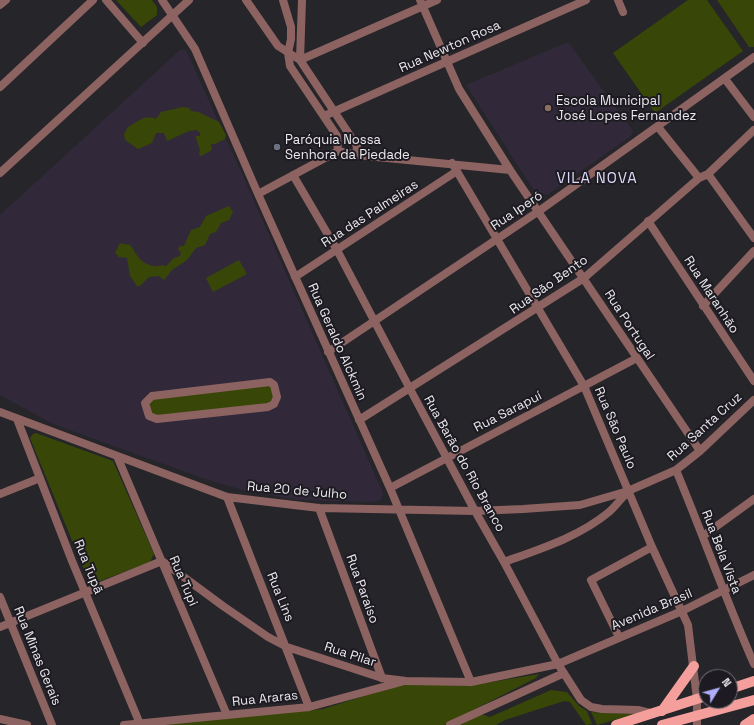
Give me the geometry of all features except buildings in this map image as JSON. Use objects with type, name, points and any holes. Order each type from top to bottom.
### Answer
[{"type":"main road","points":[[662,710],[694,666]]},
{"type":"main road","points":[[738,686],[754,681]]},
{"type":"main road","points":[[616,725],[698,698]]},
{"type":"main road","points":[[666,724],[697,714],[754,700]]},
{"type":"main road","points":[[662,710],[666,724]]},
{"type":"main road","points":[[745,725],[754,719]]},
{"type":"main road","points":[[666,724],[684,725]]},
{"type":"street","points":[[0,5],[6,0]]},
{"type":"street","points":[[0,87],[93,0]]},
{"type":"street","points":[[106,0],[143,42]]},
{"type":"street","name":"Rua Geraldo Alckmin","points":[[162,0],[174,15],[195,49],[328,352],[390,488],[397,508],[471,682]]},
{"type":"street","points":[[2,168],[189,0]]},
{"type":"street","points":[[246,0],[278,46],[300,60],[357,146],[356,154]]},
{"type":"street","points":[[284,0],[291,27],[291,40],[288,52],[290,66],[337,136],[338,151]]},
{"type":"street","points":[[300,60],[302,0]]},
{"type":"street","points":[[300,60],[421,3],[437,0]]},
{"type":"street","name":"Rua Newton Rosa","points":[[324,116],[586,0]]},
{"type":"street","points":[[618,0],[623,12]]},
{"type":"street","name":"Rua Portugal","points":[[421,3],[448,61],[459,89],[510,170],[700,451]]},
{"type":"street","name":"Rua Iperó","points":[[328,352],[539,211],[754,57]]},
{"type":"street","points":[[725,79],[754,117]]},
{"type":"street","points":[[658,126],[699,178]]},
{"type":"street","name":"Rua São Bento","points":[[359,420],[410,390],[584,278],[699,178],[708,174],[754,130]]},
{"type":"street","points":[[258,194],[338,151],[510,170]]},
{"type":"street","name":"Rua São Paulo","points":[[452,163],[496,240],[584,386],[652,547],[688,625],[694,666],[698,682]]},
{"type":"street","name":"Rua das Palmeiras","points":[[295,277],[457,171]]},
{"type":"street","name":"Rua Barão do Rio Branco","points":[[293,174],[337,250],[410,390],[558,664],[581,700],[590,707],[602,709],[638,710],[650,713]]},
{"type":"street","points":[[708,174],[754,238]]},
{"type":"street","name":"Rua Maranhão","points":[[648,221],[754,381]]},
{"type":"street","points":[[703,306],[754,251]]},
{"type":"street","name":"Rua Sarapuí","points":[[390,488],[637,358]]},
{"type":"street","points":[[270,382],[274,385],[277,398],[274,404],[268,407],[152,418],[147,412],[146,403],[152,396],[159,395],[270,382]]},
{"type":"street","name":"Rua Santa Cruz","points":[[628,491],[676,470],[700,451],[754,400]]},
{"type":"street","name":"Rua 20 de Julho","points":[[0,412],[227,497],[319,508],[397,508],[475,511],[580,505],[628,491]]},
{"type":"street","name":"Rua Tupã","points":[[17,419],[140,724]]},
{"type":"street","name":"Rua Tupi","points":[[117,456],[226,715]]},
{"type":"street","name":"Rua Bela Vista","points":[[676,470],[703,536],[723,592],[754,664]]},
{"type":"street","points":[[0,494],[40,478]]},
{"type":"street","points":[[504,562],[562,541],[585,529],[609,512],[628,491]]},
{"type":"street","name":"Rua Lins","points":[[227,497],[287,647],[309,707]]},
{"type":"street","points":[[703,536],[754,499]]},
{"type":"street","name":"Rua Paraíso","points":[[319,508],[382,678]]},
{"type":"street","points":[[619,637],[591,580],[652,547]]},
{"type":"street","points":[[0,627],[162,561]]},
{"type":"street","name":"Rua Pilar","points":[[162,561],[268,637],[287,647],[382,678],[406,681],[471,682],[558,664]]},
{"type":"street","name":"Avenida Brasil","points":[[558,664],[682,611],[723,592],[754,575]]},
{"type":"street","name":"Rua Minas Gerais","points":[[0,597],[52,725]]},
{"type":"street","points":[[450,725],[564,673]]},
{"type":"street","name":"Rua Araras","points":[[124,725],[309,707],[406,681]]},
{"type":"street","name":"Rua São Paulo","points":[[697,725],[698,709]]},
{"type":"street","points":[[0,720],[27,725]]},
{"type":"shaded area","name":"Escola Municipal José Lopes Fernandez","points":[[568,42],[633,131],[631,136],[547,195],[535,192],[466,85]]},
{"type":"shaded area","points":[[181,49],[186,50],[243,176],[383,493],[381,500],[372,502],[298,500],[246,491],[208,480],[53,424],[0,395],[0,215]]},
{"type":"green space","points":[[116,0],[152,0],[157,7],[157,15],[141,27]]},
{"type":"green space","points":[[688,0],[707,0],[743,51],[655,113],[613,53]]},
{"type":"green space","points":[[717,0],[754,0],[754,47],[749,47]]},
{"type":"green space","points":[[183,107],[189,108],[191,111],[198,112],[219,122],[226,135],[225,139],[215,144],[211,144],[212,150],[201,156],[199,155],[200,150],[196,138],[196,136],[200,136],[200,133],[197,130],[189,131],[167,141],[164,133],[156,133],[152,143],[138,149],[125,140],[124,134],[128,127],[137,121],[148,117],[156,119],[161,112]]},
{"type":"green space","points":[[229,206],[233,212],[229,220],[221,223],[216,232],[210,234],[205,245],[196,248],[187,260],[172,270],[164,280],[159,276],[149,277],[140,286],[137,286],[130,276],[127,258],[119,257],[115,253],[120,243],[130,245],[139,258],[144,262],[153,266],[166,266],[174,258],[180,256],[181,253],[178,249],[180,246],[184,246],[191,230],[200,227],[206,216]]},
{"type":"green space","points":[[239,260],[247,274],[213,292],[206,278]]},
{"type":"green space","points":[[266,383],[273,386],[273,403],[152,417],[148,400]]},
{"type":"green space","points":[[36,433],[113,461],[154,554],[150,562],[92,584],[89,582],[30,438]]},
{"type":"green space","points":[[539,674],[536,678],[444,725],[160,725],[323,709],[405,683],[468,686]]},
{"type":"green space","points":[[551,690],[567,692],[579,706],[587,711],[592,724],[586,725],[570,702],[564,701],[505,720],[496,725],[460,725],[481,714],[490,717]]},
{"type":"green space","points":[[591,712],[634,714],[597,725]]},
{"type":"place","name":"Escola Municipal José Lopes Fernandez","points":[[548,108]]},
{"type":"place","name":"Paróquia Nossa Senhora da Piedade","points":[[277,147]]},
{"type":"district","name":"VILA NOVA","points":[[597,179]]}]
